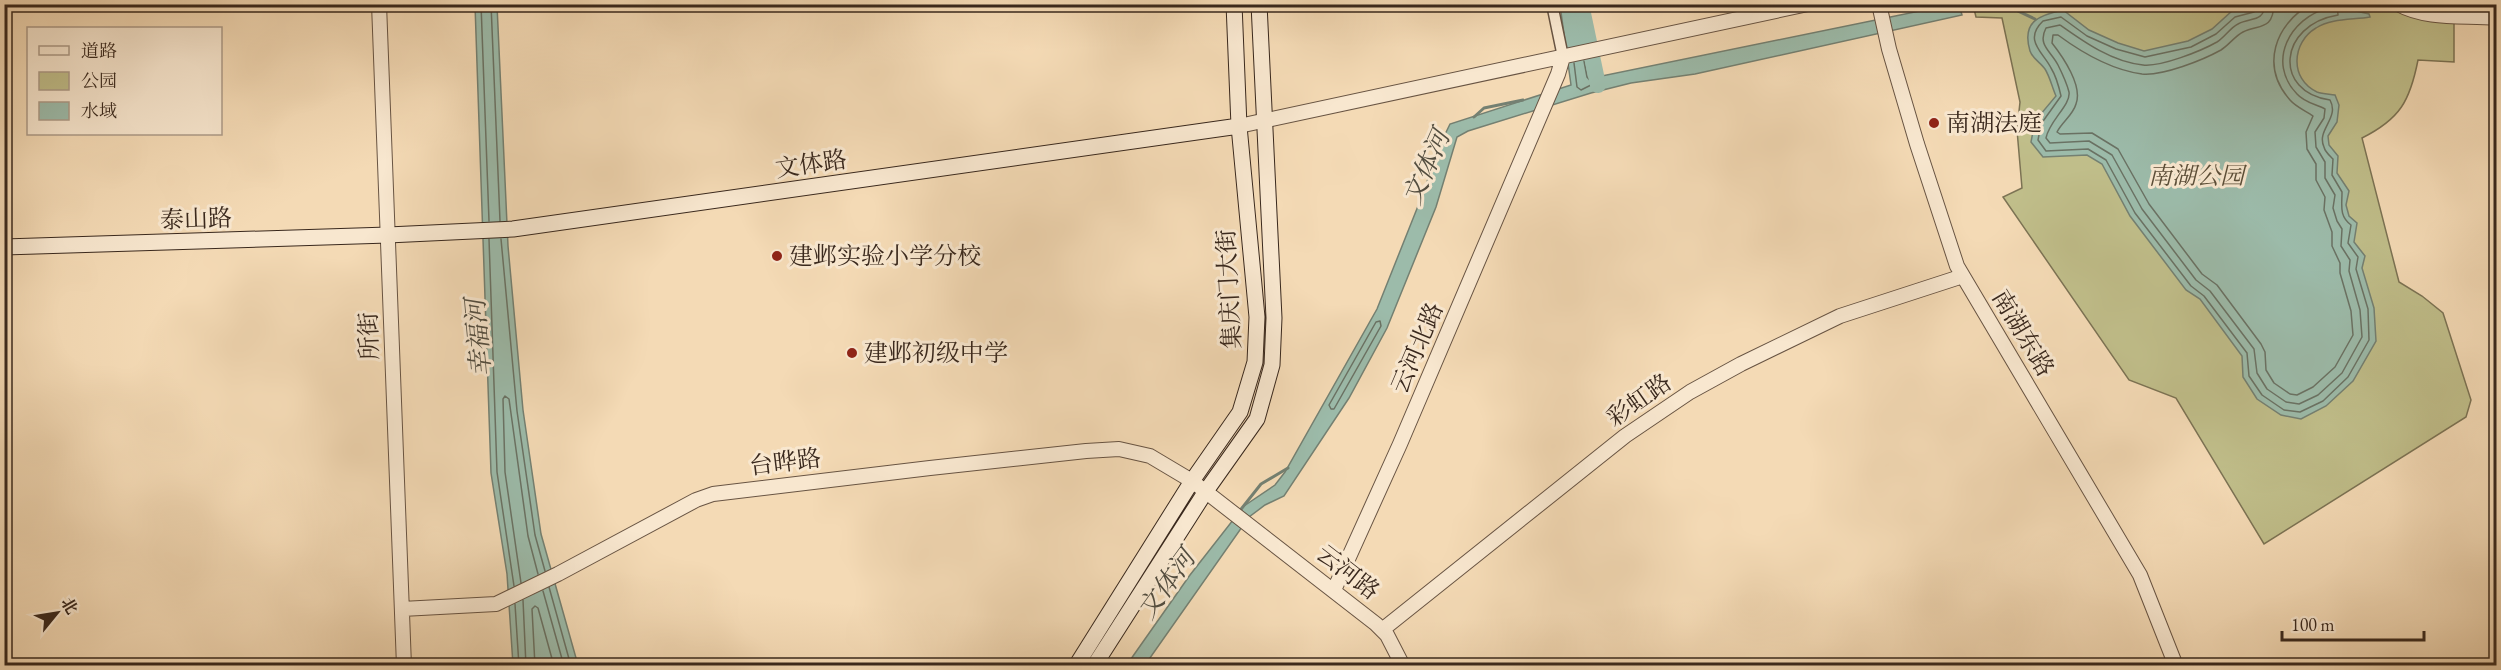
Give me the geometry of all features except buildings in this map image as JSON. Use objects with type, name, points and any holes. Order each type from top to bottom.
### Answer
[{"type":"main road","name":"集庆门大街","points":[[1076,666],[1192,481],[1240,412],[1255,362],[1257,317],[1239,126],[1234,4]]},
{"type":"main road","name":"集庆门大街","points":[[1094,666],[1206,491],[1257,419],[1272,365],[1274,318],[1259,4]]},
{"type":"main road","name":"文体路","points":[[388,236],[509,229],[1239,126]]},
{"type":"main road","name":"泰山路","points":[[4,247],[388,236]]},
{"type":"street","name":"所街","points":[[379,4],[404,666]]},
{"type":"street","points":[[1552,4],[1565,56]]},
{"type":"street","points":[[1239,126],[1808,4]]},
{"type":"street","name":"南湖东路","points":[[1879,4],[1889,49],[1957,266],[2140,575],[2176,666]]},
{"type":"street","points":[[2398,4],[2410,11],[2429,14],[2463,10],[2496,18]]},
{"type":"street","name":"云河北路","points":[[1334,590],[1401,444],[1565,56]]},
{"type":"street","name":"彩虹路","points":[[1382,630],[1625,436],[1690,392],[1741,364],[1840,316],[1963,276]]},
{"type":"street","name":"台晔路","points":[[402,609],[496,604],[558,574],[696,500],[713,494],[975,463],[1119,449],[1150,456],[1192,481],[1226,506]]},
{"type":"street","name":"云河路","points":[[1226,506],[1382,630],[1403,666]]},
{"type":"green space","name":"南湖公园","points":[[2388,4],[2404,14],[2454,21],[2454,62],[2418,60],[2411,87],[2401,107],[2386,124],[2362,138],[2399,282],[2422,296],[2443,313],[2471,400],[2466,417],[2264,544],[2176,398],[2129,380],[2003,197],[2022,188],[2017,130],[2020,102],[2002,18],[1976,17],[1973,5]]},
{"type":"water","points":[[2269,4],[2330,5],[2369,14],[2370,17],[2335,21],[2322,25],[2308,34],[2298,51],[2298,70],[2308,86],[2317,92],[2335,95],[2339,105],[2337,122],[2328,136],[2329,145],[2338,156],[2337,173],[2349,191],[2346,205],[2349,216],[2357,223],[2354,242],[2365,256],[2362,268],[2374,308],[2376,341],[2353,381],[2326,406],[2301,419],[2281,415],[2257,399],[2243,377],[2242,356],[2200,299],[2186,290],[2130,216],[2102,164],[2087,155],[2043,157],[2031,142],[2035,121],[2056,96],[2045,69],[2031,54],[2028,41],[2030,26],[2040,17],[2063,10],[2089,30],[2118,43],[2144,51],[2188,41],[2212,29],[2232,11]]},
{"type":"water","points":[[475,5],[497,5],[508,246],[523,410],[541,534],[578,665],[513,665],[507,574],[491,473]]},
{"type":"water","points":[[1560,5],[1580,5],[1592,75],[1597,77],[1949,5],[1959,5],[1962,15],[1695,74],[1631,83],[1468,131],[1457,137],[1436,207],[1387,328],[1349,398],[1284,496],[1265,505],[1249,517],[1145,665],[1126,666],[1190,575],[1244,506],[1275,485],[1285,472],[1377,309],[1424,191],[1437,151],[1450,124],[1571,85]]},
{"type":"waterway","points":[[1581,4],[1598,85]]},
{"type":"waterway","name":"文体河","points":[[1959,10],[1985,4]]},
{"type":"waterway","name":"文体河","points":[[2003,4],[2035,19]]},
{"type":"waterway","name":"文体河","points":[[1474,117],[1484,108],[1523,100]]},
{"type":"waterway","name":"文体河","points":[[1238,513],[1261,484],[1288,468]]},
{"type":"place","name":"南湖法庭","points":[[1934,123]]},
{"type":"place","name":"建邺实验小学分校","points":[[777,256]]},
{"type":"place","name":"建邺初级中学","points":[[852,353]]},
{"type":"water label","name":"幸福河","points":[[478,338]]}]
